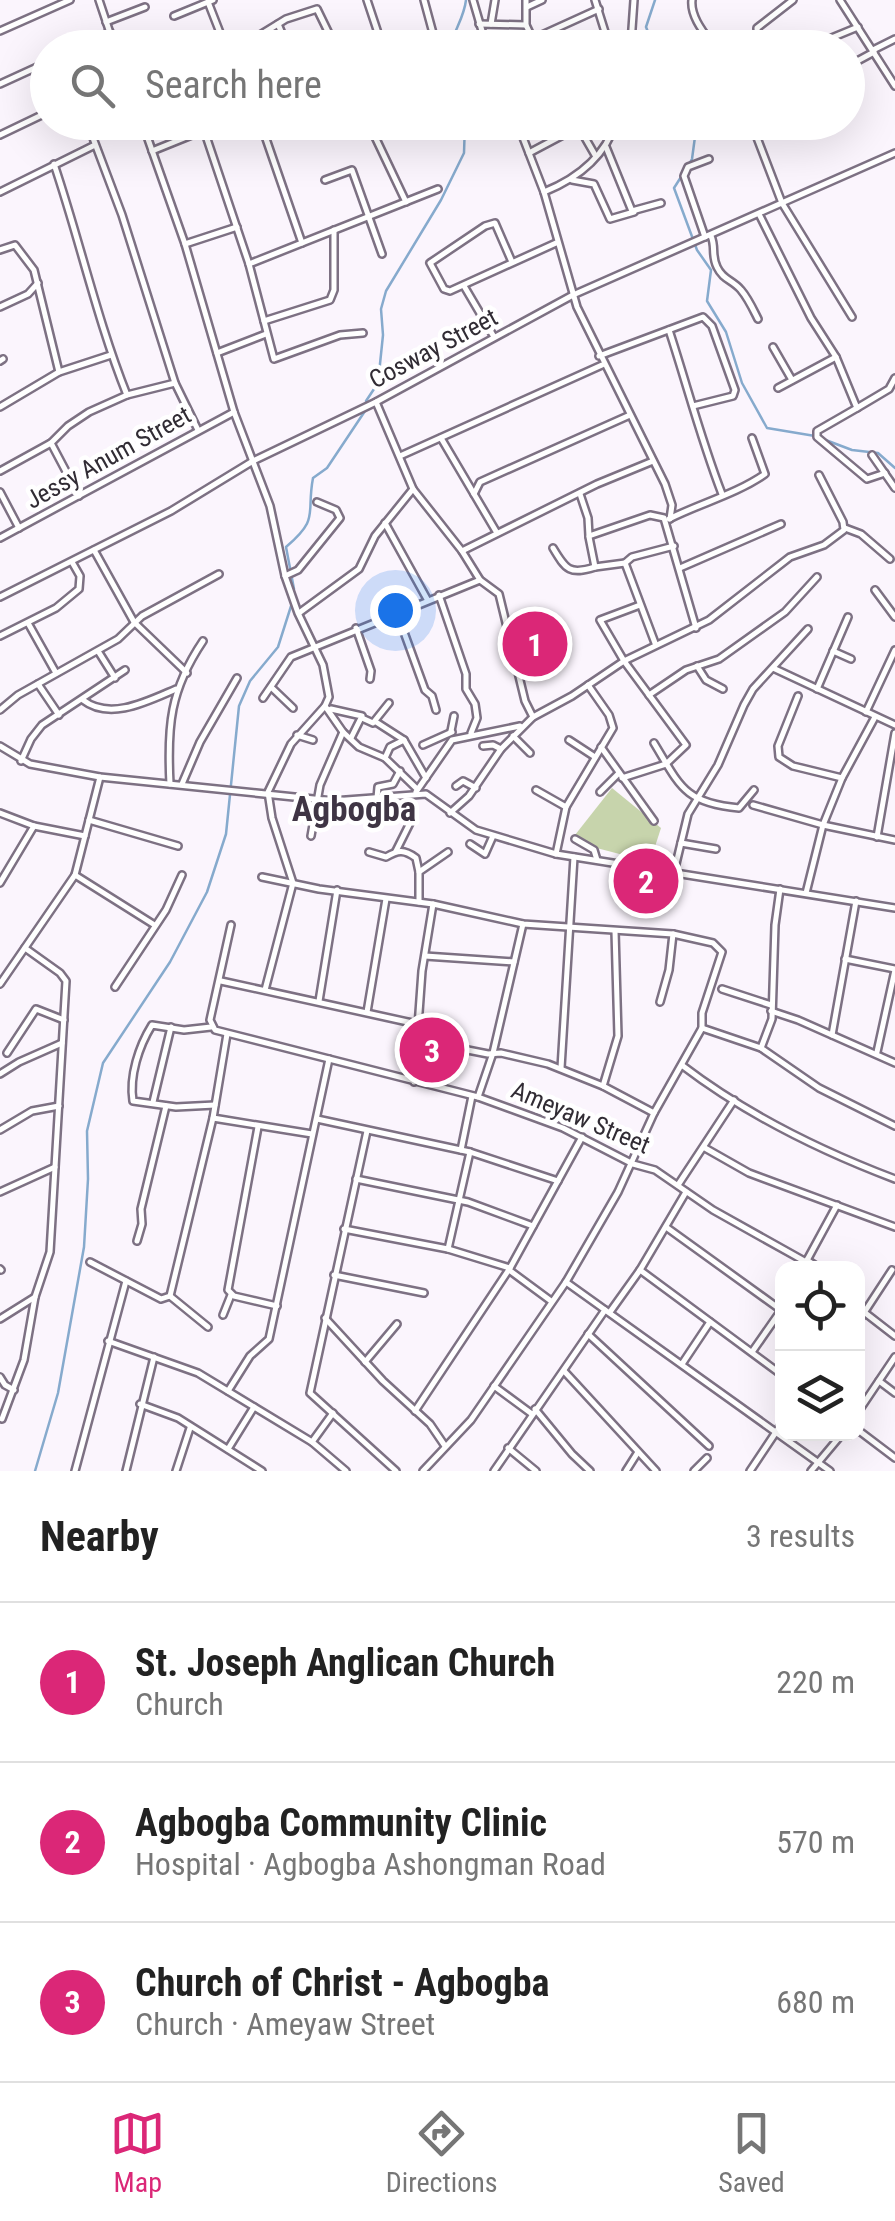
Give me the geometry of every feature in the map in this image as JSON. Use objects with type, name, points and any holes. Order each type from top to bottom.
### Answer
[{"type":"street","points":[[0,31],[70,0]]},
{"type":"street","points":[[99,0],[109,30]]},
{"type":"street","points":[[367,0],[378,30]]},
{"type":"street","points":[[424,0],[432,30]]},
{"type":"street","points":[[473,0],[481,30]]},
{"type":"street","points":[[491,24],[494,0]]},
{"type":"street","points":[[528,30],[527,4],[542,0]]},
{"type":"street","points":[[595,0],[605,30]]},
{"type":"street","points":[[632,30],[634,0]]},
{"type":"street","points":[[692,0],[692,10],[703,30]]},
{"type":"street","points":[[757,30],[793,0]]},
{"type":"street","points":[[840,0],[860,30]]},
{"type":"street","points":[[174,16],[211,1],[220,30]]},
{"type":"street","points":[[106,22],[145,7]]},
{"type":"street","points":[[268,30],[298,13],[316,9],[327,30]]},
{"type":"street","points":[[553,30],[599,9]]},
{"type":"street","points":[[278,24],[280,30]]},
{"type":"street","points":[[479,24],[526,25]]},
{"type":"street","points":[[851,30],[858,27]]},
{"type":"street","points":[[865,38],[895,86]]},
{"type":"street","points":[[865,56],[895,40]]},
{"type":"street","points":[[0,84],[30,70]]},
{"type":"street","points":[[0,135],[30,121]]},
{"type":"street","points":[[93,140],[122,215],[175,383],[198,430]]},
{"type":"street","points":[[148,140],[185,244],[234,412],[270,506],[298,613],[324,665],[327,707],[343,732],[359,746],[384,758],[416,791]]},
{"type":"street","points":[[152,151],[179,140]]},
{"type":"street","points":[[207,140],[249,264],[272,358],[328,338],[363,333]]},
{"type":"street","points":[[267,140],[302,243]]},
{"type":"street","points":[[377,140],[406,202]]},
{"type":"street","points":[[524,140],[544,192],[573,295],[672,505],[682,513]]},
{"type":"street","points":[[529,153],[551,140]]},
{"type":"street","points":[[586,140],[595,156]]},
{"type":"street","points":[[544,192],[572,180],[608,140]]},
{"type":"street","points":[[758,140],[782,203],[852,317]]},
{"type":"street","points":[[0,192],[95,145]]},
{"type":"street","points":[[606,146],[634,212]]},
{"type":"street","name":"Cosway Street","points":[[0,597],[171,511],[253,461],[376,402],[573,295],[895,153]]},
{"type":"street","points":[[709,159],[688,167],[684,176],[707,238],[714,244],[712,254],[717,268],[740,288],[758,319]]},
{"type":"street","points":[[54,164],[126,396]]},
{"type":"street","points":[[324,180],[351,170],[382,254]]},
{"type":"street","points":[[572,180],[594,184],[610,220],[660,203]]},
{"type":"street","points":[[249,264],[438,189]]},
{"type":"street","points":[[759,214],[811,318],[836,357],[857,408]]},
{"type":"street","points":[[512,262],[497,226],[490,224],[431,260],[431,266],[446,291],[556,243]]},
{"type":"street","points":[[185,244],[237,227]]},
{"type":"street","points":[[264,321],[330,300],[334,290],[334,230]]},
{"type":"street","points":[[0,250],[10,245],[21,248],[38,283],[59,372]]},
{"type":"street","points":[[0,308],[28,294],[38,283]]},
{"type":"street","points":[[464,286],[494,337]]},
{"type":"street","points":[[28,294],[42,297]]},
{"type":"street","points":[[599,356],[698,317],[708,319],[735,390],[733,396],[694,406]]},
{"type":"street","points":[[669,330],[694,406],[696,426],[722,494]]},
{"type":"street","points":[[216,354],[266,334]]},
{"type":"street","points":[[774,347],[792,380]]},
{"type":"street","points":[[0,407],[59,372],[111,355]]},
{"type":"street","points":[[778,388],[836,357]]},
{"type":"street","points":[[400,456],[604,365]]},
{"type":"street","points":[[885,474],[866,480],[817,437],[817,431],[889,389],[895,378]]},
{"type":"street","points":[[0,471],[51,442],[79,419],[126,396],[175,383]]},
{"type":"street","points":[[376,402],[413,488],[480,580],[499,594],[525,700],[533,717]]},
{"type":"street","name":"Jessy Anum Street","points":[[0,538],[234,412]]},
{"type":"street","points":[[466,481],[480,482],[630,416]]},
{"type":"street","points":[[441,438],[498,533]]},
{"type":"street","points":[[668,520],[722,494],[744,488],[765,474],[752,438]]},
{"type":"street","points":[[51,442],[79,496]]},
{"type":"street","points":[[872,455],[895,488]]},
{"type":"street","points":[[462,551],[653,460]]},
{"type":"street","points":[[818,474],[845,528],[861,534],[890,558]]},
{"type":"street","points":[[474,494],[480,482]]},
{"type":"street","points":[[298,613],[359,569],[385,523],[413,488]]},
{"type":"street","points":[[0,492],[19,528]]},
{"type":"street","points":[[580,494],[595,566]]},
{"type":"street","points":[[290,573],[340,518],[336,510],[318,502]]},
{"type":"street","points":[[672,505],[668,520],[696,628]]},
{"type":"street","points":[[589,536],[650,515],[668,520]]},
{"type":"street","points":[[385,523],[428,600]]},
{"type":"street","points":[[680,568],[781,524]]},
{"type":"street","points":[[450,813],[476,788],[501,749],[533,717],[655,643],[696,628],[724,611],[790,558],[824,544],[845,528]]},
{"type":"street","points":[[553,548],[571,572],[625,563],[632,557],[674,546]]},
{"type":"street","points":[[93,548],[134,622],[187,673]]},
{"type":"street","points":[[0,636],[56,608],[78,590],[82,583],[72,562]]},
{"type":"street","points":[[625,563],[655,643]]},
{"type":"street","points":[[0,710],[124,635],[134,622],[219,574]]},
{"type":"street","points":[[649,694],[697,666],[714,662],[772,622],[817,577]]},
{"type":"street","points":[[264,698],[291,657],[480,580]]},
{"type":"street","points":[[875,590],[895,617]]},
{"type":"street","points":[[439,596],[466,674],[466,689],[475,704],[477,718],[471,734]]},
{"type":"street","points":[[600,792],[621,776],[666,764],[684,749],[686,742],[624,660],[600,618],[640,606]]},
{"type":"street","points":[[396,612],[424,690],[432,696],[436,710]]},
{"type":"street","points":[[817,689],[848,616]]},
{"type":"street","points":[[27,623],[56,673]]},
{"type":"street","points":[[356,628],[372,671],[370,679]]},
{"type":"street","points":[[674,872],[688,814],[718,765],[744,705],[808,629]]},
{"type":"street","points":[[170,784],[168,730],[176,690],[203,641]]},
{"type":"street","points":[[866,712],[895,650]]},
{"type":"street","points":[[98,651],[115,678]]},
{"type":"street","points":[[834,651],[851,659]]},
{"type":"street","points":[[697,666],[706,680],[723,689]]},
{"type":"street","points":[[773,668],[895,729],[877,837]]},
{"type":"street","points":[[22,760],[36,732],[124,670]]},
{"type":"street","points":[[182,784],[200,742],[237,678]]},
{"type":"street","points":[[38,684],[59,715]]},
{"type":"street","points":[[556,854],[566,807],[611,734],[612,723],[588,685]]},
{"type":"street","points":[[271,687],[293,708]]},
{"type":"street","points":[[83,700],[92,707],[114,710],[176,690]]},
{"type":"street","points":[[798,696],[778,746],[779,756],[793,766],[842,778]]},
{"type":"street","points":[[327,707],[361,715],[371,724],[389,703]]},
{"type":"street","points":[[266,990],[293,883],[272,818],[268,792],[297,735],[327,707]]},
{"type":"street","points":[[416,791],[453,735],[454,716]]},
{"type":"street","points":[[806,893],[822,825],[874,717]]},
{"type":"street","points":[[351,738],[362,718]]},
{"type":"street","points":[[376,722],[404,740],[426,778]]},
{"type":"street","points":[[423,745],[453,735],[522,726]]},
{"type":"street","points":[[311,836],[320,785],[343,732]]},
{"type":"street","points":[[297,735],[313,740]]},
{"type":"street","points":[[513,736],[530,752]]},
{"type":"street","points":[[384,758],[390,748],[404,740]]},
{"type":"street","points":[[569,740],[595,756]]},
{"type":"street","points":[[654,743],[680,789],[697,800],[739,808],[754,790]]},
{"type":"street","points":[[0,746],[22,760],[100,777],[359,801],[416,791],[492,836],[556,854],[895,908]]},
{"type":"street","points":[[483,746],[501,749]]},
{"type":"street","points":[[602,748],[654,821]]},
{"type":"street","points":[[377,798],[378,788],[393,784],[400,771]]},
{"type":"street","points":[[0,984],[74,875],[100,777]]},
{"type":"street","points":[[456,786],[463,781],[476,788]]},
{"type":"street","points":[[536,790],[566,807]]},
{"type":"street","points":[[359,801],[364,812],[374,817]]},
{"type":"street","points":[[753,805],[895,840]]},
{"type":"street","points":[[0,813],[34,826],[85,836]]},
{"type":"street","points":[[370,852],[386,856],[396,851],[413,817]]},
{"type":"street","points":[[89,820],[178,846]]},
{"type":"street","points":[[0,883],[3,870],[34,826]]},
{"type":"street","points":[[470,844],[485,854],[492,836]]},
{"type":"street","points":[[575,840],[594,850],[597,860]]},
{"type":"street","points":[[681,843],[716,849]]},
{"type":"street","points":[[396,851],[416,858],[419,902]]},
{"type":"street","points":[[419,872],[448,852]]},
{"type":"street","points":[[561,1068],[574,857]]},
{"type":"street","points":[[74,875],[153,924]]},
{"type":"street","points":[[115,986],[166,910],[182,875]]},
{"type":"street","points":[[262,877],[433,904],[523,924],[673,934],[712,943],[722,952],[702,1013],[702,1028],[654,1113],[633,1164],[566,1282],[470,1420],[423,1471]]},
{"type":"street","points":[[761,1048],[770,1025],[780,889]]},
{"type":"street","points":[[319,1001],[336,890]]},
{"type":"street","points":[[367,1012],[386,899]]},
{"type":"street","points":[[832,1035],[856,900]]},
{"type":"street","points":[[414,1082],[417,1024],[433,904]]},
{"type":"street","points":[[460,1150],[475,1096],[493,1054],[523,924]]},
{"type":"street","points":[[214,1106],[133,1101],[137,1060],[152,1024],[196,1030],[211,1020],[231,925]]},
{"type":"street","points":[[603,1086],[618,1036],[615,930]]},
{"type":"street","points":[[660,1002],[673,934]]},
{"type":"street","points":[[2,1419],[31,1333],[35,1297],[50,1252],[64,1020],[64,976],[25,948]]},
{"type":"street","points":[[425,956],[514,962]]},
{"type":"street","points":[[844,959],[895,969],[876,1052]]},
{"type":"street","points":[[220,981],[417,1024]]},
{"type":"street","points":[[722,989],[895,1063]]},
{"type":"street","points":[[7,1053],[36,1010],[64,1020]]},
{"type":"street","points":[[196,1030],[211,1020]]},
{"type":"street","name":"Ameyaw Street","points":[[211,1020],[226,1034],[475,1096],[582,1137],[633,1164],[647,1166],[801,1261]]},
{"type":"street","points":[[152,1103],[171,1027]]},
{"type":"street","points":[[702,1028],[761,1048],[819,1088],[895,1126]]},
{"type":"street","points":[[170,1296],[213,1118],[226,1034]]},
{"type":"street","points":[[417,1040],[561,1068],[654,1113]]},
{"type":"street","points":[[0,1074],[62,1043]]},
{"type":"street","points":[[0,1048],[19,1062]]},
{"type":"street","points":[[228,1391],[250,1356],[267,1342],[329,1059]]},
{"type":"street","points":[[683,1066],[790,1133],[895,1179]]},
{"type":"street","points":[[678,1185],[734,1100]]},
{"type":"street","points":[[0,1130],[32,1111],[59,1106]]},
{"type":"street","points":[[137,1241],[142,1224],[140,1209],[166,1106]]},
{"type":"street","points":[[213,1118],[312,1134]]},
{"type":"street","points":[[316,1119],[470,1152],[558,1181]]},
{"type":"street","points":[[223,1315],[231,1295],[229,1284],[258,1127]]},
{"type":"street","points":[[367,1131],[310,1393],[396,1471]]},
{"type":"street","points":[[415,1411],[510,1269],[582,1137]]},
{"type":"street","points":[[705,1148],[749,1172],[895,1227]]},
{"type":"street","points":[[448,1249],[470,1152]]},
{"type":"street","points":[[0,1192],[55,1167]]},
{"type":"street","points":[[356,1178],[459,1200],[533,1226]]},
{"type":"street","points":[[494,1471],[588,1334],[640,1270],[686,1192]]},
{"type":"street","points":[[808,1261],[837,1205]]},
{"type":"street","points":[[666,1226],[775,1304]]},
{"type":"street","points":[[344,1229],[448,1249],[510,1269],[551,1301]]},
{"type":"street","points":[[90,1262],[161,1299],[170,1296]]},
{"type":"street","points":[[640,1270],[775,1370]]},
{"type":"street","points":[[865,1310],[892,1270]]},
{"type":"street","points":[[334,1275],[424,1294]]},
{"type":"street","points":[[75,1471],[126,1281]]},
{"type":"street","points":[[566,1282],[775,1430]]},
{"type":"street","points":[[231,1295],[277,1306]]},
{"type":"street","points":[[170,1296],[208,1328]]},
{"type":"street","points":[[0,1319],[35,1297]]},
{"type":"street","points":[[865,1313],[895,1336]]},
{"type":"street","points":[[325,1318],[446,1446]]},
{"type":"street","points":[[752,1352],[775,1319]]},
{"type":"street","points":[[682,1364],[710,1322]]},
{"type":"street","points":[[365,1362],[397,1324]]},
{"type":"street","points":[[588,1334],[709,1446]]},
{"type":"street","points":[[108,1341],[188,1368],[312,1442],[346,1471]]},
{"type":"street","points":[[865,1402],[895,1356]]},
{"type":"street","points":[[126,1471],[154,1357]]},
{"type":"street","points":[[564,1370],[656,1471]]},
{"type":"street","points":[[0,1378],[14,1390]]},
{"type":"street","points":[[879,1381],[895,1393]]},
{"type":"street","points":[[493,1386],[533,1412],[590,1471]]},
{"type":"street","points":[[140,1404],[178,1418],[262,1471]]},
{"type":"street","points":[[228,1449],[254,1407]]},
{"type":"street","points":[[312,1442],[333,1413]]},
{"type":"street","points":[[176,1471],[190,1428]]},
{"type":"street","points":[[750,1471],[775,1434]]},
{"type":"street","points":[[865,1435],[895,1458]]},
{"type":"street","points":[[790,1441],[830,1471]]},
{"type":"street","points":[[811,1471],[836,1441]]},
{"type":"street","points":[[508,1448],[536,1471]]},
{"type":"street","points":[[626,1471],[638,1452]]},
{"type":"street","points":[[694,1471],[707,1458]]},
{"type":"green space","points":[[612,788],[661,828],[650,862],[589,846],[575,835]]},
{"type":"waterway","points":[[457,30],[466,0]]},
{"type":"waterway","points":[[647,30],[655,0]]},
{"type":"waterway","points":[[366,401],[378,383],[383,335],[381,309],[386,291],[441,200],[464,153],[464,140]]},
{"type":"waterway","points":[[688,166],[695,140]]},
{"type":"waterway","points":[[681,177],[674,188],[697,250],[711,270],[707,301],[726,332],[742,383],[767,428],[878,453],[895,468]]},
{"type":"waterway","points":[[294,589],[286,547],[308,522],[313,478],[327,468],[365,411]]},
{"type":"waterway","points":[[35,1471],[58,1393],[84,1247],[87,1131],[103,1063],[170,962],[207,892],[226,834],[239,706],[250,681],[278,647],[292,603]]},
{"type":"place","name":"St. Joseph Anglican Church","points":[[535,644]]},
{"type":"place","name":"Agbogba Community Clinic","points":[[646,881]]},
{"type":"place","name":"Church of Christ - Agbogba","points":[[432,1050]]},
{"type":"district","name":"Agbogba","points":[[354,809]]}]
